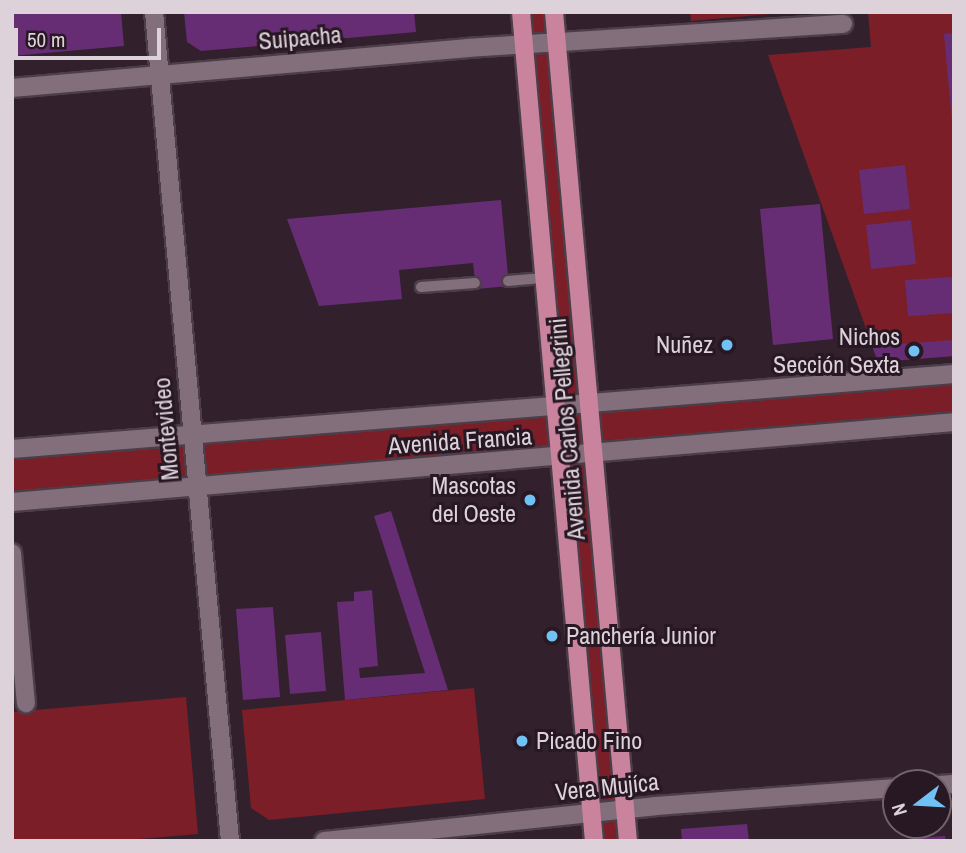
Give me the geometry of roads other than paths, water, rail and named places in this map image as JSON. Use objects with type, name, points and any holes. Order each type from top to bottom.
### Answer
[{"type":"main road","name":"Avenida Carlos Pellegrini","points":[[521,12],[594,841]]},
{"type":"main road","name":"Avenida Carlos Pellegrini","points":[[554,12],[628,841]]},
{"type":"street","name":"Montevideo","points":[[154,12],[230,841]]},
{"type":"street","name":"Suipacha","points":[[12,88],[524,44],[843,23]]},
{"type":"street","name":"Avenida Francia","points":[[12,449],[954,374]]},
{"type":"street","name":"Avenida Francia","points":[[12,502],[196,485],[560,458],[954,422]]},
{"type":"street","points":[[12,554],[26,703]]},
{"type":"street","name":"Vera Mujíca","points":[[324,841],[461,834],[591,813],[882,789]]},
{"type":"lane","points":[[508,281],[544,278]]},
{"type":"lane","points":[[421,287],[475,283]]},
{"type":"place","name":"Nuñez","points":[[727,345]]},
{"type":"place","name":"Nichos Sección Sexta","points":[[914,351]]},
{"type":"place","name":"Mascotas del Oeste","points":[[530,500]]},
{"type":"place","name":"Panchería Junior","points":[[552,636]]},
{"type":"place","name":"Picado Fino","points":[[522,741]]}]
